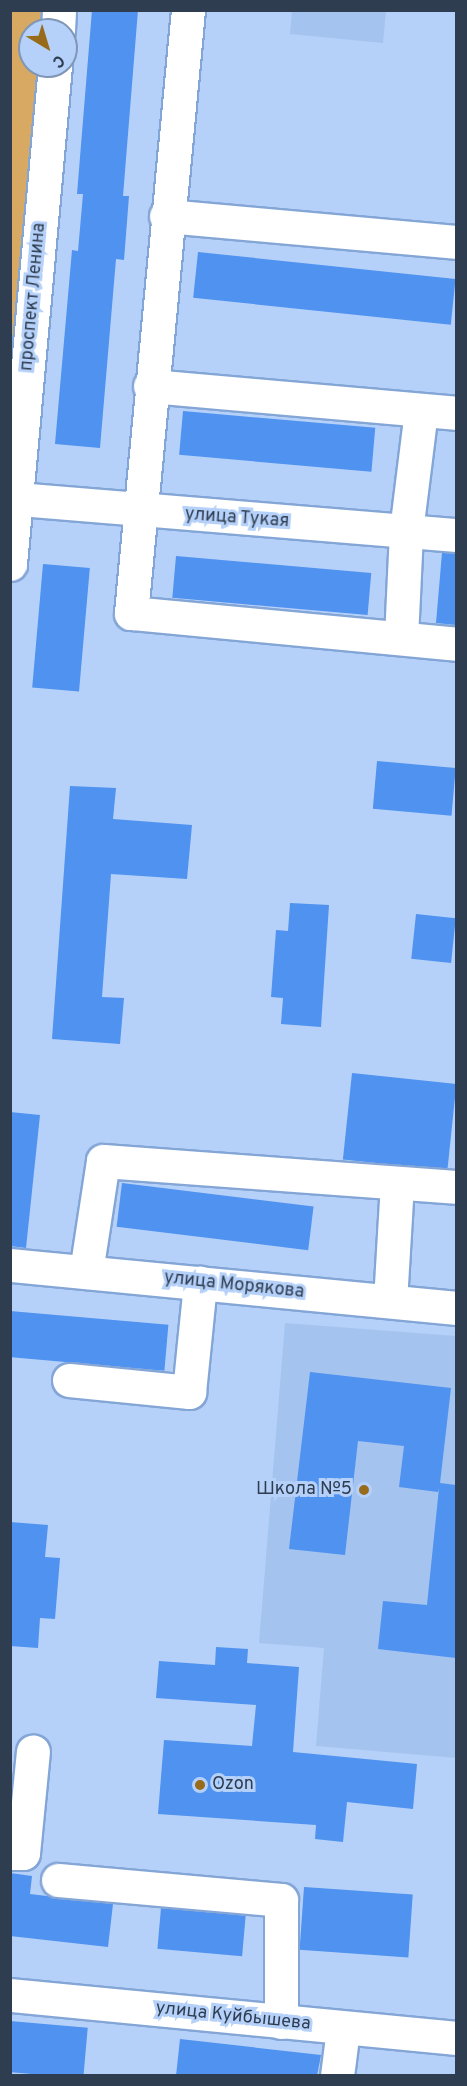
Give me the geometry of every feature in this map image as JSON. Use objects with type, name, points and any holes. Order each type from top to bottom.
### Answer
[{"type":"street","points":[[188,10],[138,512],[131,613],[456,644]]},
{"type":"street","name":"проспект Ленина","points":[[10,564],[18,499],[53,78]]},
{"type":"street","points":[[166,216],[456,242]]},
{"type":"street","points":[[150,386],[456,413]]},
{"type":"street","points":[[401,638],[406,531],[421,410]]},
{"type":"street","name":"улица Тукая","points":[[18,499],[138,512],[456,535]]},
{"type":"street","points":[[86,1272],[103,1161],[456,1187]]},
{"type":"street","points":[[390,1301],[398,1184]]},
{"type":"street","name":"улица Морякова","points":[[10,1265],[456,1308]]},
{"type":"street","points":[[69,1380],[189,1392],[200,1283]]},
{"type":"street","points":[[10,1853],[23,1853],[33,1751]]},
{"type":"street","points":[[58,1880],[281,1900],[280,2022]]},
{"type":"street","name":"улица Куйбышева","points":[[10,1995],[343,2029],[456,2038]]},
{"type":"street","points":[[337,2076],[343,2029]]},
{"type":"shaded area","points":[[11,11],[55,11],[54,18],[18,18],[18,78],[49,78],[11,507]]},
{"type":"shaded area","points":[[292,11],[386,11],[383,43],[290,34]]},
{"type":"shaded area","name":"Школа №5","points":[[285,1323],[456,1336],[456,1758],[316,1746],[324,1648],[259,1643]]},
{"type":"building","points":[[92,10],[138,10],[123,196],[129,196],[124,260],[116,259],[100,448],[55,444],[72,250],[78,251],[83,194],[77,194]]},
{"type":"building","points":[[198,252],[456,279],[451,325],[193,298]]},
{"type":"building","points":[[183,411],[375,428],[371,472],[179,455]]},
{"type":"building","points":[[442,553],[456,553],[456,625],[436,623]]},
{"type":"building","points":[[176,556],[371,573],[368,615],[172,598]]},
{"type":"building","points":[[43,564],[90,568],[79,692],[32,688]]},
{"type":"building","points":[[377,761],[456,768],[452,816],[373,809]]},
{"type":"building","points":[[70,786],[116,788],[113,819],[192,825],[187,879],[111,874],[102,997],[124,998],[120,1044],[52,1039]]},
{"type":"building","points":[[290,903],[329,905],[321,1027],[281,1024],[283,998],[271,997],[276,930],[288,931]]},
{"type":"building","points":[[416,914],[456,918],[451,963],[411,959]]},
{"type":"building","points":[[352,1073],[456,1084],[447,1170],[343,1160]]},
{"type":"building","points":[[10,1112],[40,1115],[26,1248],[10,1246]]},
{"type":"building","points":[[122,1183],[314,1207],[308,1250],[117,1227]]},
{"type":"building","points":[[10,1311],[168,1325],[164,1371],[10,1357]]},
{"type":"building","points":[[310,1372],[451,1388],[440,1483],[456,1485],[456,1658],[378,1649],[383,1601],[427,1605],[439,1488],[438,1492],[399,1487],[404,1446],[358,1441],[345,1555],[289,1549]]},
{"type":"building","points":[[10,1522],[48,1525],[45,1557],[60,1558],[55,1619],[40,1618],[38,1648],[10,1646]]},
{"type":"building","points":[[216,1647],[248,1649],[247,1663],[299,1667],[293,1752],[417,1764],[413,1809],[347,1802],[343,1842],[315,1839],[316,1825],[158,1814],[164,1740],[252,1746],[256,1705],[156,1698],[159,1661],[215,1665]]},
{"type":"building","points":[[10,1873],[32,1876],[30,1894],[113,1904],[108,1947],[10,1936]]},
{"type":"building","points":[[304,1887],[413,1895],[408,1957],[300,1950]]},
{"type":"building","points":[[161,1908],[246,1915],[242,1956],[157,1949]]},
{"type":"building","points":[[10,2021],[88,2028],[83,2076],[10,2072]]},
{"type":"building","points":[[180,2039],[321,2055],[317,2076],[176,2076]]},
{"type":"place","name":"Школа №5","points":[[364,1490]]},
{"type":"place","name":"Ozon","points":[[200,1785]]}]
